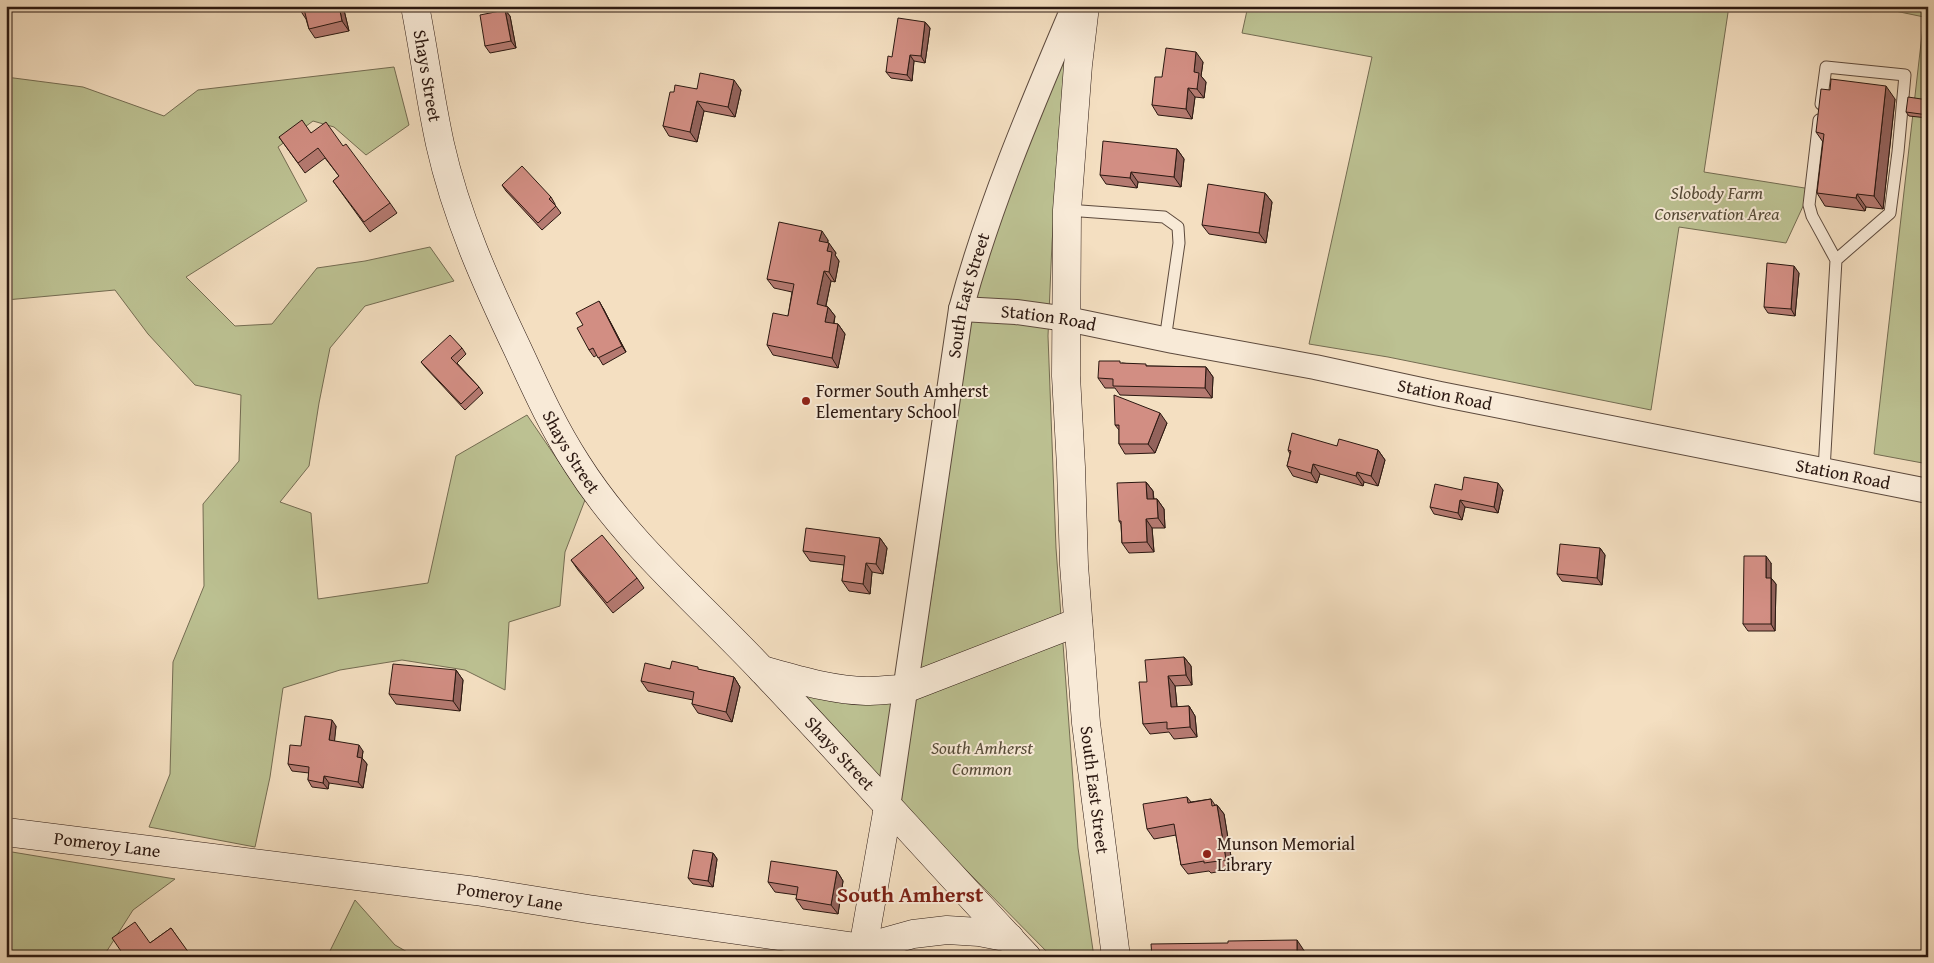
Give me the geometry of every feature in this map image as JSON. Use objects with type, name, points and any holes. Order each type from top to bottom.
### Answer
[{"type":"main road","name":"Shays Street","points":[[415,6],[440,144],[464,226],[498,307],[546,410],[577,465],[617,519],[668,575],[762,670],[888,807]]},
{"type":"main road","name":"South East Street","points":[[1085,6],[1078,65],[1067,210],[1065,292],[1066,376],[1078,622],[1086,723],[1116,957]]},
{"type":"main road","points":[[762,670],[847,690],[905,689],[1078,622]]},
{"type":"main road","points":[[888,807],[1019,947]]},
{"type":"main road","points":[[862,952],[888,807]]},
{"type":"main road","name":"Pomeroy Lane","points":[[6,832],[476,891],[862,952],[913,934],[947,930],[979,932],[1019,947]]},
{"type":"street","name":"South East Street","points":[[888,807],[961,309],[970,276],[1015,148],[1074,6]]},
{"type":"street","name":"Station Road","points":[[961,309],[1016,312],[1066,319],[1164,340],[1315,367],[1440,394],[1928,491]]},
{"type":"lane","points":[[1824,470],[1836,260],[1812,216],[1809,206],[1826,67],[1905,75],[1890,213],[1836,260]]},
{"type":"lane","points":[[1067,210],[1164,217],[1178,227],[1179,243],[1164,340]]},
{"type":"green space","name":"Slobody Farm Conservation Area","points":[[1248,6],[1729,6],[1704,172],[1811,189],[1786,243],[1679,227],[1651,410],[1388,357],[1309,344],[1372,57],[1242,33]]},
{"type":"green space","points":[[1871,6],[1928,6],[1928,464],[1874,454],[1924,17]]},
{"type":"green space","name":"South Amherst Common","points":[[1064,59],[1048,336],[1056,548],[1078,848],[1094,957],[1052,957],[899,802],[796,687],[915,698],[938,553],[967,307],[1058,64]]},
{"type":"green space","points":[[394,67],[409,125],[366,155],[334,127],[313,121],[278,147],[307,201],[186,277],[235,326],[272,324],[317,268],[365,261],[430,247],[454,281],[365,306],[330,348],[309,466],[280,502],[311,513],[318,599],[428,583],[456,456],[527,415],[585,500],[565,552],[560,606],[509,622],[505,690],[465,670],[402,660],[340,670],[283,688],[270,777],[255,847],[149,827],[170,774],[173,662],[204,586],[203,504],[239,461],[241,395],[195,385],[148,334],[115,290],[6,300],[6,77],[83,87],[164,116],[198,90]]},
{"type":"green space","points":[[6,851],[175,879],[133,910],[103,957],[6,957]]},
{"type":"green space","points":[[355,900],[395,945],[416,957],[327,957]]},
{"type":"building","points":[[299,6],[339,6],[342,21],[309,29],[304,9],[300,10]]},
{"type":"building","points":[[505,10],[511,41],[485,46],[480,15]]},
{"type":"building","points":[[898,18],[925,22],[921,56],[910,55],[907,75],[886,72],[888,56],[892,57]]},
{"type":"building","points":[[1166,48],[1196,52],[1194,72],[1199,73],[1197,89],[1188,88],[1186,109],[1152,105],[1155,77],[1162,77]]},
{"type":"building","points":[[700,73],[734,80],[728,107],[697,101],[690,132],[663,126],[670,92],[674,92],[675,85],[697,89]]},
{"type":"building","points":[[1831,79],[1886,86],[1874,196],[1857,194],[1856,198],[1817,193],[1824,134],[1816,132],[1821,89],[1830,90]]},
{"type":"building","points":[[1908,97],[1928,100],[1928,115],[1906,112]]},
{"type":"building","points":[[302,120],[311,133],[326,122],[343,146],[346,144],[390,203],[364,222],[333,181],[339,176],[318,148],[298,163],[279,137]]},
{"type":"building","points":[[1103,141],[1177,149],[1174,177],[1131,172],[1130,178],[1100,175]]},
{"type":"building","points":[[522,166],[551,197],[549,199],[556,206],[538,223],[502,185]]},
{"type":"building","points":[[1208,184],[1265,193],[1259,233],[1202,225]]},
{"type":"building","name":"Former South Amherst Elementary School","points":[[779,222],[822,231],[819,241],[829,243],[827,251],[832,252],[829,272],[824,271],[817,304],[828,307],[825,322],[838,324],[832,358],[767,345],[773,313],[788,316],[794,284],[767,279]]},
{"type":"building","points":[[1767,263],[1794,266],[1791,309],[1764,307]]},
{"type":"building","points":[[599,301],[622,346],[598,358],[593,348],[589,350],[577,328],[583,325],[576,313]]},
{"type":"building","points":[[450,335],[462,348],[451,358],[479,387],[461,404],[421,362]]},
{"type":"building","points":[[1099,361],[1120,361],[1120,363],[1146,364],[1146,366],[1206,367],[1205,388],[1113,386],[1113,379],[1098,378]]},
{"type":"building","points":[[1114,395],[1160,413],[1148,444],[1119,444],[1119,425],[1115,425]]},
{"type":"building","points":[[1292,433],[1337,446],[1339,439],[1378,450],[1371,476],[1357,472],[1356,476],[1313,464],[1311,473],[1287,466],[1291,451],[1288,450]]},
{"type":"building","points":[[1464,477],[1498,483],[1494,507],[1460,500],[1458,513],[1430,507],[1435,484],[1462,490]]},
{"type":"building","points":[[1146,482],[1147,499],[1157,499],[1158,518],[1146,519],[1147,542],[1122,543],[1117,483]]},
{"type":"building","points":[[806,528],[880,538],[876,564],[866,563],[863,584],[842,581],[845,556],[803,551]]},
{"type":"building","points":[[602,535],[637,578],[607,603],[571,560]]},
{"type":"building","points":[[1560,544],[1600,548],[1597,578],[1557,574]]},
{"type":"building","points":[[1744,556],[1766,556],[1766,578],[1771,578],[1771,624],[1743,624]]},
{"type":"building","points":[[1184,657],[1186,675],[1168,676],[1171,707],[1189,706],[1190,727],[1167,729],[1167,722],[1143,724],[1139,682],[1147,682],[1145,660]]},
{"type":"building","points":[[672,661],[734,677],[726,712],[692,704],[694,692],[641,681],[645,663],[670,669]]},
{"type":"building","points":[[393,664],[456,670],[453,701],[389,694]]},
{"type":"building","points":[[305,716],[332,720],[329,740],[359,745],[357,757],[362,758],[358,782],[324,776],[323,783],[308,780],[309,767],[288,764],[290,745],[301,746]]},
{"type":"building","name":"Munson Memorial Library","points":[[1187,797],[1188,803],[1211,799],[1212,806],[1217,805],[1226,860],[1181,865],[1174,824],[1147,829],[1143,804]]},
{"type":"building","points":[[693,850],[713,853],[708,881],[688,878]]},
{"type":"building","points":[[771,861],[837,871],[831,905],[796,899],[798,887],[768,882]]},
{"type":"building","points":[[135,922],[150,943],[171,928],[189,953],[183,957],[125,957],[112,938]]},
{"type":"building","points":[[1297,940],[1297,957],[1152,957],[1151,944],[1228,943],[1228,941]]},
{"type":"place","name":"Former South Amherst Elementary School","points":[[806,401]]},
{"type":"place","name":"Munson Memorial Library","points":[[1207,854]]},
{"type":"district","name":"South Amherst","points":[[910,894]]}]
